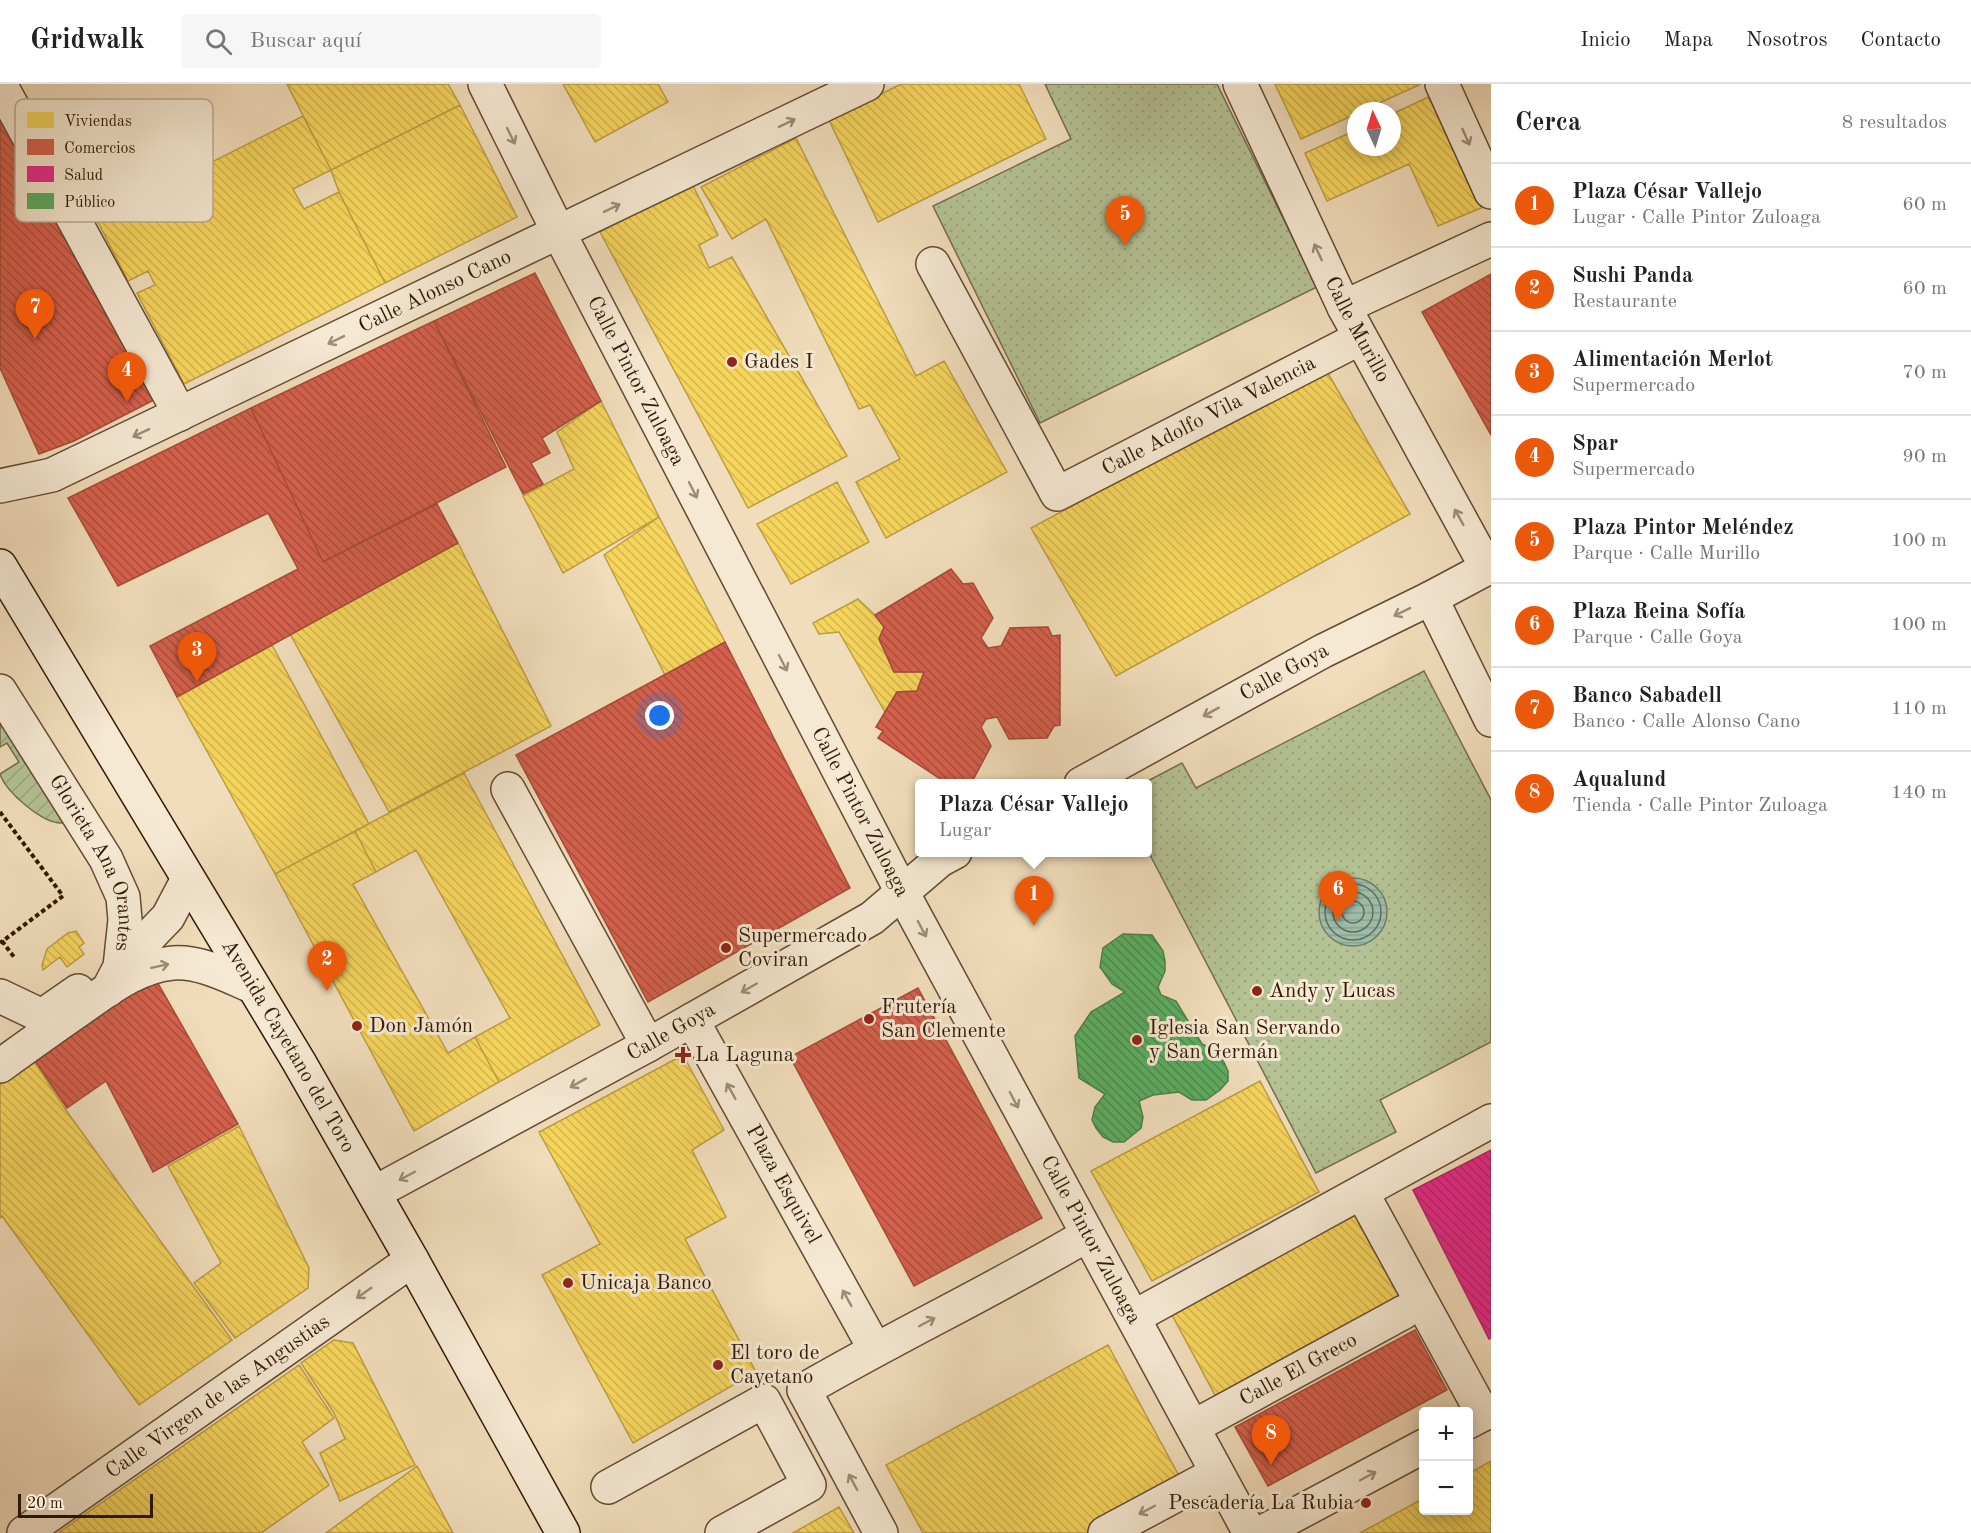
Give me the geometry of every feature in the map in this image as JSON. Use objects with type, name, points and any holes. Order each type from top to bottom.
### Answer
[{"type":"street","points":[[0,84],[15,112]]},
{"type":"street","name":"Calle Pintor Zuloaga","points":[[485,84],[559,233],[902,892],[1250,1533]]},
{"type":"street","name":"Calle Alonso Cano","points":[[0,486],[52,475],[867,84]]},
{"type":"street","name":"Calle Murillo","points":[[1240,84],[1344,307],[1489,567]]},
{"type":"street","points":[[1442,84],[1491,192]]},
{"type":"street","points":[[75,222],[180,414]]},
{"type":"street","points":[[1344,307],[1491,239]]},
{"type":"street","name":"Calle Adolfo Vila Valencia","points":[[933,264],[1057,494],[1360,338]]},
{"type":"street","name":"Avenida Cayetano del Toro","points":[[0,566],[299,1062],[563,1533]]},
{"type":"street","name":"Calle Goya","points":[[1088,779],[1323,651],[1489,567]]},
{"type":"street","points":[[1431,598],[1491,720]]},
{"type":"street","name":"Glorieta Ana Orantes","points":[[0,691],[114,874],[123,897],[125,920],[114,978],[0,1066]]},
{"type":"street","name":"Glorieta Ana Orantes","points":[[0,709],[106,877],[113,897],[116,922],[115,939],[106,965],[98,977],[42,1016],[0,996]]},
{"type":"street","points":[[508,789],[648,1045]]},
{"type":"street","name":"Calle Goya","points":[[374,1193],[648,1045],[872,918],[946,857]]},
{"type":"street","points":[[114,978],[168,917],[189,879]]},
{"type":"street","points":[[114,978],[155,966],[175,963],[202,966],[252,986]]},
{"type":"street","name":"Plaza Esquivel","points":[[692,1020],[875,1349]]},
{"type":"street","points":[[1134,1317],[1491,1121]]},
{"type":"street","points":[[1362,1192],[1413,1307],[1481,1416]]},
{"type":"street","points":[[881,1533],[804,1390],[875,1349],[1045,1260],[1087,1235]]},
{"type":"street","name":"Calle Virgen de las Angustias","points":[[24,1533],[412,1260]]},
{"type":"street","name":"Calle El Greco","points":[[1193,1427],[1413,1307]]},
{"type":"street","points":[[609,1486],[764,1401],[809,1485],[722,1533]]},
{"type":"street","points":[[1261,1533],[1419,1449]]},
{"type":"street","points":[[1105,1533],[1217,1473]]},
{"type":"path","points":[[0,812],[63,896],[0,943]]},
{"type":"shaded area","points":[[1045,84],[1217,84],[1317,287],[1040,423],[933,206],[1071,139]]},
{"type":"shaded area","points":[[1424,671],[1491,800],[1491,1042],[1380,1100],[1396,1132],[1316,1173],[1151,857],[1152,779],[1182,763],[1196,788]]},
{"type":"shaded area","points":[[0,709],[70,820],[61,823],[44,818],[9,789],[0,774],[19,762],[7,743],[0,747]]},
{"type":"water","points":[[1353,878],[1366,881],[1377,888],[1384,899],[1387,912],[1384,925],[1377,936],[1366,943],[1353,946],[1340,943],[1329,936],[1322,925],[1319,912],[1322,899],[1329,888],[1340,881]]},
{"type":"building: Viviendas","points":[[287,84],[448,84],[460,105],[331,170]]},
{"type":"building: Viviendas","points":[[563,84],[658,84],[668,102],[595,142]]},
{"type":"building: Viviendas","points":[[901,84],[1019,84],[1046,139],[878,222],[829,120]]},
{"type":"building: Viviendas","points":[[1275,84],[1421,84],[1382,102],[1347,102],[1347,118],[1301,139]]},
{"type":"building: Viviendas","points":[[1437,93],[1488,205],[1438,226],[1409,164],[1327,201],[1305,153],[1347,134],[1347,156],[1401,156],[1401,110]]},
{"type":"building: Viviendas","points":[[460,105],[517,217],[385,283],[339,192],[331,170]]},
{"type":"building: Viviendas","points":[[303,116],[331,170],[293,189],[304,209],[339,192],[385,283],[184,384],[137,293],[155,285],[148,271],[128,281],[98,222],[213,222],[213,161]]},
{"type":"building: Viviendas","points":[[796,138],[916,376],[944,361],[1007,472],[886,538],[856,482],[900,459],[870,405],[859,409],[766,219],[732,239],[701,187]]},
{"type":"building: Viviendas","name":"Gades I","points":[[692,184],[718,235],[699,245],[709,268],[732,257],[847,456],[748,508],[600,232]]},
{"type":"building: Viviendas","points":[[1326,370],[1410,514],[1116,676],[1031,528]]},
{"type":"building: Viviendas","points":[[601,401],[659,517],[563,573],[523,496],[574,469],[557,432]]},
{"type":"building: Viviendas","points":[[837,482],[869,542],[791,584],[757,524]]},
{"type":"building: Viviendas","points":[[659,517],[725,642],[665,675],[604,555]]},
{"type":"building: Viviendas","points":[[458,543],[551,726],[389,812],[290,634]]},
{"type":"building: Viviendas","points":[[858,599],[884,627],[879,639],[894,672],[924,672],[917,691],[897,692],[885,712],[839,632],[819,634],[813,623]]},
{"type":"building: Viviendas","points":[[272,645],[369,824],[275,874],[177,697]]},
{"type":"building: Viviendas","points":[[464,773],[600,1025],[499,1082],[475,1037],[510,1018],[416,850],[376,872],[355,831]]},
{"type":"building: Viviendas","points":[[355,831],[376,872],[353,884],[448,1053],[475,1037],[499,1082],[414,1131],[275,874]]},
{"type":"building: Viviendas","points":[[76,931],[84,943],[79,947],[84,954],[67,967],[60,957],[43,970],[42,965],[47,949],[68,933]]},
{"type":"building: Viviendas","points":[[683,1055],[724,1130],[692,1150],[726,1217],[685,1239],[756,1372],[633,1443],[542,1275],[600,1244],[539,1132]]},
{"type":"building: Viviendas","points":[[32,1058],[68,1113],[232,1340],[139,1405],[2,1216],[0,1218],[0,1081]]},
{"type":"building: Viviendas","points":[[1260,1081],[1319,1192],[1152,1281],[1091,1171]]},
{"type":"building: Viviendas","points":[[239,1126],[309,1268],[308,1288],[235,1338],[194,1283],[221,1263],[168,1166]]},
{"type":"building: Viviendas","points":[[1356,1215],[1401,1299],[1216,1397],[1171,1313]]},
{"type":"building: Viviendas","points":[[334,1340],[353,1343],[415,1465],[340,1501],[320,1453],[345,1439],[334,1413],[301,1363]]},
{"type":"building: Viviendas","points":[[1108,1345],[1184,1485],[1096,1533],[923,1533],[886,1465]]},
{"type":"building: Viviendas","points":[[299,1365],[334,1418],[302,1442],[329,1485],[261,1533],[58,1533]]},
{"type":"building: Viviendas","points":[[1491,1461],[1491,1533],[1360,1533],[1419,1501],[1419,1515],[1473,1515],[1473,1471]]},
{"type":"building: Viviendas","points":[[417,1466],[453,1533],[326,1533]]},
{"type":"building: Viviendas","points":[[839,1507],[854,1533],[793,1533]]},
{"type":"building: Comercios","points":[[0,108],[15,136],[15,222],[61,222],[156,399],[74,441],[39,454],[0,368]]},
{"type":"building: Comercios","points":[[535,273],[601,401],[542,438],[550,453],[531,463],[543,484],[523,494],[434,321]]},
{"type":"building: Comercios","points":[[1491,274],[1491,435],[1422,312]]},
{"type":"building: Comercios","points":[[434,321],[506,467],[323,562],[251,408]]},
{"type":"building: Comercios","points":[[251,408],[323,562],[437,504],[458,543],[177,697],[150,646],[298,569],[268,513],[118,586],[68,498]]},
{"type":"building: Comercios","points":[[951,569],[963,584],[973,583],[993,618],[981,638],[988,648],[1001,646],[1010,628],[1048,627],[1052,636],[1060,635],[1060,725],[1054,726],[1047,738],[1009,739],[997,717],[986,719],[981,727],[991,746],[974,779],[940,779],[878,738],[883,731],[876,727],[897,692],[917,691],[924,672],[894,672],[879,639],[884,627],[875,615]]},
{"type":"building: Comercios","points":[[725,642],[850,888],[648,1002],[516,755]]},
{"type":"building: Comercios","points":[[155,978],[238,1124],[153,1172],[106,1081],[67,1108],[34,1059]]},
{"type":"building: Comercios","points":[[918,988],[1042,1218],[914,1286],[790,1057]]},
{"type":"building: Comercios","points":[[1415,1330],[1447,1390],[1268,1486],[1235,1427]]},
{"type":"building: Salud","points":[[1491,1150],[1491,1338],[1489,1339],[1413,1190]]},
{"type":"building: Público","name":"Iglesia San Servando y San Germán","points":[[1123,934],[1152,935],[1163,951],[1165,961],[1165,971],[1158,987],[1161,995],[1176,1001],[1202,1044],[1219,1052],[1228,1071],[1228,1081],[1206,1100],[1192,1100],[1179,1092],[1153,1095],[1139,1101],[1143,1117],[1141,1128],[1124,1142],[1113,1142],[1103,1137],[1092,1120],[1095,1107],[1105,1094],[1079,1078],[1075,1036],[1091,1012],[1125,992],[1112,984],[1100,967],[1103,948]]},
{"type":"place","name":"Plaza Pintor Meléndez","points":[[1125,246]]},
{"type":"place","name":"Banco Sabadell","points":[[35,339]]},
{"type":"place","name":"Gades I","points":[[732,362]]},
{"type":"place","name":"Spar","points":[[127,402]]},
{"type":"place","name":"Alimentación Merlot","points":[[197,682]]},
{"type":"place","name":"Plaza Reina Sofía","points":[[1338,921]]},
{"type":"place","name":"Plaza César Vallejo","points":[[1034,926]]},
{"type":"place","name":"Supermercado Coviran","points":[[726,948]]},
{"type":"place","name":"Sushi Panda","points":[[327,991]]},
{"type":"place","name":"Andy y Lucas","points":[[1257,991]]},
{"type":"place","name":"Frutería San Clemente","points":[[869,1019]]},
{"type":"place","name":"Don Jamón","points":[[357,1026]]},
{"type":"place","name":"Iglesia San Servando y San Germán","points":[[1137,1040]]},
{"type":"place","name":"La Laguna","points":[[683,1055]]},
{"type":"place","name":"Unicaja Banco","points":[[568,1283]]},
{"type":"place","name":"El toro de Cayetano","points":[[718,1365]]},
{"type":"place","name":"Aqualund","points":[[1271,1465]]},
{"type":"place","name":"Pescadería La Rubia","points":[[1366,1503]]}]
